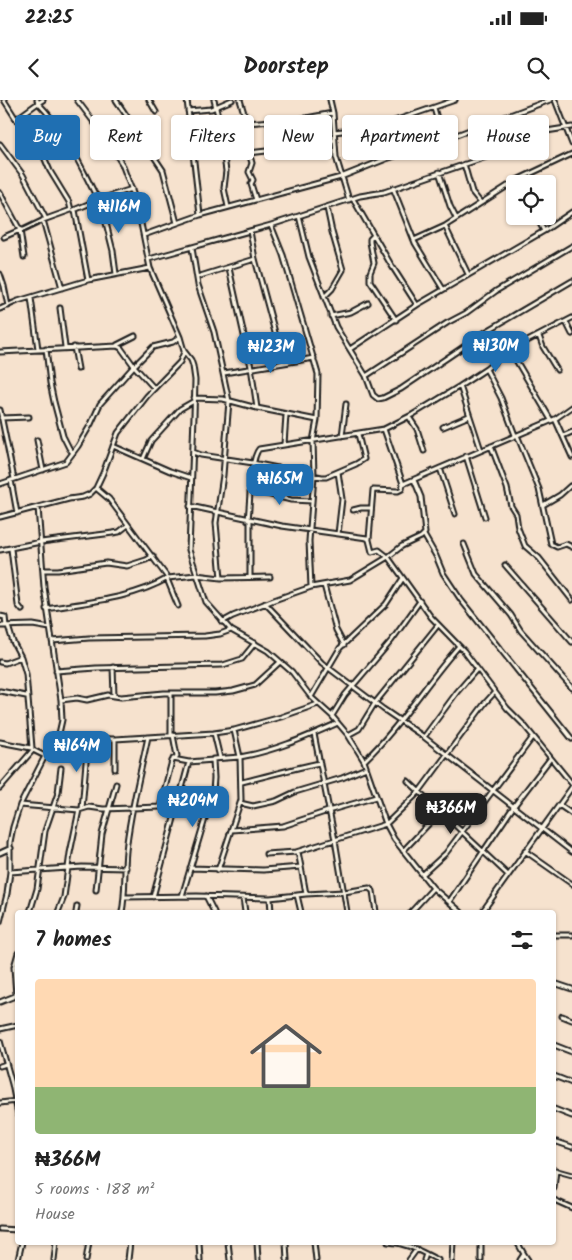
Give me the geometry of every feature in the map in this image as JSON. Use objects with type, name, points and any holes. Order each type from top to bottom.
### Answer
[{"type":"street","points":[[4,100],[15,117]]},
{"type":"street","points":[[21,115],[43,100]]},
{"type":"street","points":[[77,100],[122,164],[132,189],[150,268],[180,337],[184,352],[191,360],[193,366],[195,380],[189,550],[206,602],[231,630],[255,643],[292,672],[311,697],[338,723],[364,761],[386,824],[394,839],[433,888],[459,910]]},
{"type":"street","points":[[116,100],[163,170],[177,223]]},
{"type":"street","points":[[149,100],[156,112]]},
{"type":"street","points":[[187,100],[200,215]]},
{"type":"street","points":[[214,100],[226,171],[224,188],[228,207]]},
{"type":"street","points":[[188,111],[215,108],[232,100]]},
{"type":"street","points":[[240,100],[245,115]]},
{"type":"street","points":[[330,100],[333,114],[334,140],[341,177],[351,200],[418,305]]},
{"type":"street","points":[[334,132],[377,126],[455,100]]},
{"type":"street","points":[[458,134],[550,100]]},
{"type":"street","points":[[555,100],[572,144]]},
{"type":"street","points":[[38,102],[64,136],[95,194],[100,199],[113,251],[116,274]]},
{"type":"street","points":[[434,108],[436,115]]},
{"type":"street","points":[[254,122],[333,114]]},
{"type":"street","points":[[149,259],[272,226],[298,216],[394,188],[495,154],[540,132],[572,127]]},
{"type":"street","points":[[254,152],[334,140]]},
{"type":"street","points":[[0,144],[23,176],[45,219],[62,288]]},
{"type":"street","points":[[532,175],[572,154]]},
{"type":"street","points":[[45,160],[73,210],[88,280]]},
{"type":"street","points":[[251,160],[249,172],[253,180],[251,184],[256,200]]},
{"type":"street","points":[[144,235],[200,215],[341,177],[384,160]]},
{"type":"street","points":[[464,164],[472,192],[480,202]]},
{"type":"street","points":[[439,172],[456,218]]},
{"type":"street","points":[[394,188],[414,240],[443,289]]},
{"type":"street","points":[[414,240],[444,226],[480,202],[506,188]]},
{"type":"street","points":[[4,237],[24,230],[45,219],[132,189]]},
{"type":"street","points":[[0,193],[20,230],[24,257]]},
{"type":"street","points":[[324,297],[332,289],[343,270],[327,208]]},
{"type":"street","points":[[350,349],[443,289],[572,212]]},
{"type":"street","points":[[298,216],[309,257],[331,316],[366,376],[373,395],[378,399],[383,398],[449,358],[518,312],[572,281]]},
{"type":"street","points":[[541,225],[544,230]]},
{"type":"street","points":[[272,226],[281,249],[318,374],[317,420],[313,441],[314,476],[310,530],[310,587]]},
{"type":"street","points":[[444,226],[468,274]]},
{"type":"street","points":[[250,231],[255,259],[283,362]]},
{"type":"street","points":[[374,235],[370,239],[374,264],[370,273],[370,282],[396,320]]},
{"type":"street","points":[[366,376],[447,323],[466,313],[496,291],[572,246]]},
{"type":"street","points":[[192,248],[197,277],[214,332],[229,401],[216,536],[221,578]]},
{"type":"street","points":[[197,277],[255,259]]},
{"type":"street","points":[[0,309],[88,280],[150,268]]},
{"type":"street","points":[[229,268],[251,369],[257,408]]},
{"type":"street","points":[[0,274],[8,306]]},
{"type":"street","points":[[31,298],[38,349]]},
{"type":"street","points":[[331,316],[351,312],[368,303]]},
{"type":"street","points":[[60,308],[65,347]]},
{"type":"street","points":[[250,576],[249,520],[251,490],[253,463],[256,452],[259,449],[384,429],[409,417],[460,386],[510,350],[572,318]]},
{"type":"street","points":[[566,322],[572,334]]},
{"type":"street","points":[[116,346],[135,336]]},
{"type":"street","points":[[539,336],[540,342],[557,370]]},
{"type":"street","points":[[0,484],[66,462],[74,453],[91,424],[100,404],[134,366],[152,347],[173,342],[180,337]]},
{"type":"street","points":[[0,352],[65,347],[116,346],[121,348],[154,388]]},
{"type":"street","points":[[74,347],[78,369]]},
{"type":"street","points":[[46,349],[50,383],[63,436],[68,448],[74,453]]},
{"type":"street","points":[[510,350],[553,419],[572,457]]},
{"type":"street","points":[[0,517],[90,494],[96,488],[118,433],[147,396],[180,362],[184,352]]},
{"type":"street","points":[[224,373],[314,358]]},
{"type":"street","points":[[486,369],[502,398],[531,469],[543,505],[551,544],[557,547],[566,544],[572,547]]},
{"type":"street","points":[[460,386],[481,450]]},
{"type":"street","points":[[143,459],[151,441],[180,409],[194,399],[223,399],[286,415],[317,420]]},
{"type":"street","points":[[342,436],[346,404]]},
{"type":"street","points":[[403,484],[553,419],[572,407]]},
{"type":"street","points":[[0,410],[17,513]]},
{"type":"street","points":[[284,444],[286,415]]},
{"type":"street","points":[[443,427],[469,416]]},
{"type":"street","points":[[0,418],[29,417]]},
{"type":"street","points":[[409,417],[417,430],[424,451]]},
{"type":"street","points":[[384,429],[403,484],[402,489],[398,491],[374,489],[371,508],[370,540],[372,552],[380,550],[388,557],[438,625],[459,646],[572,784]]},
{"type":"street","points":[[562,436],[572,432]]},
{"type":"street","points":[[193,452],[326,477],[364,459],[358,434]]},
{"type":"street","points":[[37,440],[43,470]]},
{"type":"street","points":[[112,446],[191,478]]},
{"type":"street","points":[[490,446],[507,488],[511,506],[516,514],[518,528],[525,546],[539,558],[572,600]]},
{"type":"street","points":[[466,456],[485,517]]},
{"type":"street","points":[[440,468],[455,514]]},
{"type":"street","points":[[338,472],[342,498],[338,534]]},
{"type":"street","points":[[222,622],[232,616],[310,587],[350,580],[388,557],[402,546],[424,535],[426,531],[421,497],[414,480]]},
{"type":"street","points":[[543,505],[560,495],[570,486]]},
{"type":"street","points":[[96,488],[109,500],[153,556],[168,579],[178,606]]},
{"type":"street","points":[[251,490],[291,500],[312,501]]},
{"type":"street","points":[[190,506],[249,520],[370,540]]},
{"type":"street","points":[[0,922],[7,894],[13,827],[20,805],[45,756],[58,738],[62,720],[61,700],[46,609],[38,507]]},
{"type":"street","points":[[353,510],[371,508]]},
{"type":"street","points":[[0,550],[41,542],[119,532],[128,525]]},
{"type":"street","points":[[424,535],[443,573],[460,600],[572,739]]},
{"type":"street","points":[[464,544],[476,574],[511,615],[521,632],[572,688]]},
{"type":"street","points":[[11,549],[18,605],[22,610]]},
{"type":"street","points":[[43,570],[58,570],[106,562],[127,566],[153,556]]},
{"type":"street","points":[[505,565],[572,642]]},
{"type":"street","points":[[46,609],[139,591],[154,587],[168,579],[196,574],[221,578],[270,577]]},
{"type":"street","points":[[311,697],[344,645],[386,604],[403,578]]},
{"type":"street","points":[[324,585],[336,630],[344,645]]},
{"type":"street","points":[[332,716],[352,685],[392,640],[420,601]]},
{"type":"street","points":[[265,603],[329,667],[375,703],[424,737],[572,852]]},
{"type":"street","points":[[0,616],[5,617],[26,674],[32,749],[0,788]]},
{"type":"street","points":[[0,626],[32,625],[50,628]]},
{"type":"street","points":[[348,736],[359,729],[375,703],[438,625]]},
{"type":"street","points":[[52,641],[89,638],[206,636],[231,630]]},
{"type":"street","points":[[56,671],[113,667],[223,664],[242,659],[255,643]]},
{"type":"street","points":[[364,761],[380,746],[459,646]]},
{"type":"street","points":[[0,662],[5,663],[21,657]]},
{"type":"street","points":[[61,700],[77,698],[87,700],[114,696],[171,693],[216,693],[247,688],[255,685],[280,662]]},
{"type":"street","points":[[113,667],[114,696]]},
{"type":"street","points":[[424,737],[456,692],[477,669]]},
{"type":"street","points":[[0,691],[27,696]]},
{"type":"street","points":[[266,854],[298,852],[386,824],[419,792],[485,702],[495,692]]},
{"type":"street","points":[[20,805],[52,809],[161,807],[170,767],[178,753],[172,735],[171,693]]},
{"type":"street","points":[[58,738],[115,739],[214,733],[234,730],[281,717],[318,704]]},
{"type":"street","points":[[173,759],[189,762],[261,754],[338,723]]},
{"type":"street","points":[[218,870],[240,803],[242,782],[240,757],[234,730]]},
{"type":"street","points":[[214,733],[220,758]]},
{"type":"street","points":[[314,734],[335,840],[346,910]]},
{"type":"street","points":[[122,910],[131,809],[148,737]]},
{"type":"street","points":[[422,875],[446,853],[533,737]]},
{"type":"street","points":[[59,910],[64,897],[70,853],[81,809],[88,739]]},
{"type":"street","points":[[115,739],[115,768]]},
{"type":"street","points":[[0,742],[32,749],[45,756]]},
{"type":"street","points":[[449,902],[514,806],[550,759]]},
{"type":"street","points":[[182,896],[213,792],[212,760]]},
{"type":"street","points":[[153,896],[189,762]]},
{"type":"street","points":[[242,782],[320,763]]},
{"type":"street","points":[[31,910],[37,889],[46,831],[58,792],[61,768]]},
{"type":"street","points":[[240,803],[253,806],[276,801],[366,768]]},
{"type":"street","points":[[408,781],[508,875]]},
{"type":"street","points":[[96,890],[102,834],[116,784]]},
{"type":"street","points":[[483,910],[572,787]]},
{"type":"street","points":[[232,830],[283,826],[376,797]]},
{"type":"street","points":[[559,805],[572,814]]},
{"type":"street","points":[[403,851],[440,812]]},
{"type":"street","points":[[0,853],[11,848]]},
{"type":"street","points":[[525,851],[572,884]]},
{"type":"street","points":[[298,852],[306,894]]},
{"type":"street","points":[[10,872],[40,871],[69,867],[126,868]]},
{"type":"street","points":[[190,868],[218,870],[301,868]]},
{"type":"street","points":[[125,897],[206,896],[270,898],[371,888],[373,890],[376,910]]},
{"type":"street","points":[[413,910],[433,888]]},
{"type":"street","points":[[297,895],[301,910]]},
{"type":"street","points":[[206,896],[213,910]]},
{"type":"street","points":[[242,898],[244,910]]},
{"type":"street","points":[[270,898],[271,910]]},
{"type":"street","points":[[76,910],[77,906]]},
{"type":"street","points":[[556,935],[572,935]]},
{"type":"street","points":[[15,964],[15,981]]},
{"type":"street","points":[[556,984],[572,989]]},
{"type":"street","points":[[0,1002],[15,995]]},
{"type":"street","points":[[562,1016],[572,1020]]},
{"type":"street","points":[[0,1029],[15,1026]]},
{"type":"street","points":[[0,1041],[15,1094]]},
{"type":"street","points":[[556,1047],[572,1052]]},
{"type":"street","points":[[0,1066],[6,1064]]},
{"type":"street","points":[[556,1077],[572,1083]]},
{"type":"street","points":[[0,1102],[15,1101]]},
{"type":"street","points":[[556,1110],[572,1116]]},
{"type":"street","points":[[556,1142],[572,1147]]},
{"type":"street","points":[[556,1170],[572,1175]]},
{"type":"street","points":[[556,1201],[572,1208]]},
{"type":"street","points":[[0,1229],[15,1230]]},
{"type":"street","points":[[18,1260],[21,1245]]},
{"type":"street","points":[[54,1260],[56,1245]]},
{"type":"street","points":[[86,1260],[89,1245]]},
{"type":"street","points":[[129,1260],[130,1245]]},
{"type":"street","points":[[199,1245],[200,1260]]},
{"type":"street","points":[[228,1245],[230,1260]]},
{"type":"street","points":[[257,1245],[258,1260]]},
{"type":"street","points":[[286,1245],[287,1260]]},
{"type":"street","points":[[314,1245],[316,1260]]},
{"type":"street","points":[[407,1245],[438,1260]]},
{"type":"street","points":[[452,1260],[453,1245]]},
{"type":"street","points":[[481,1245],[481,1260]]},
{"type":"street","points":[[519,1245],[528,1260]]},
{"type":"street","points":[[410,1260],[417,1249]]},
{"type":"street","points":[[424,1260],[426,1254]]},
{"type":"street","points":[[520,1260],[524,1254]]}]
